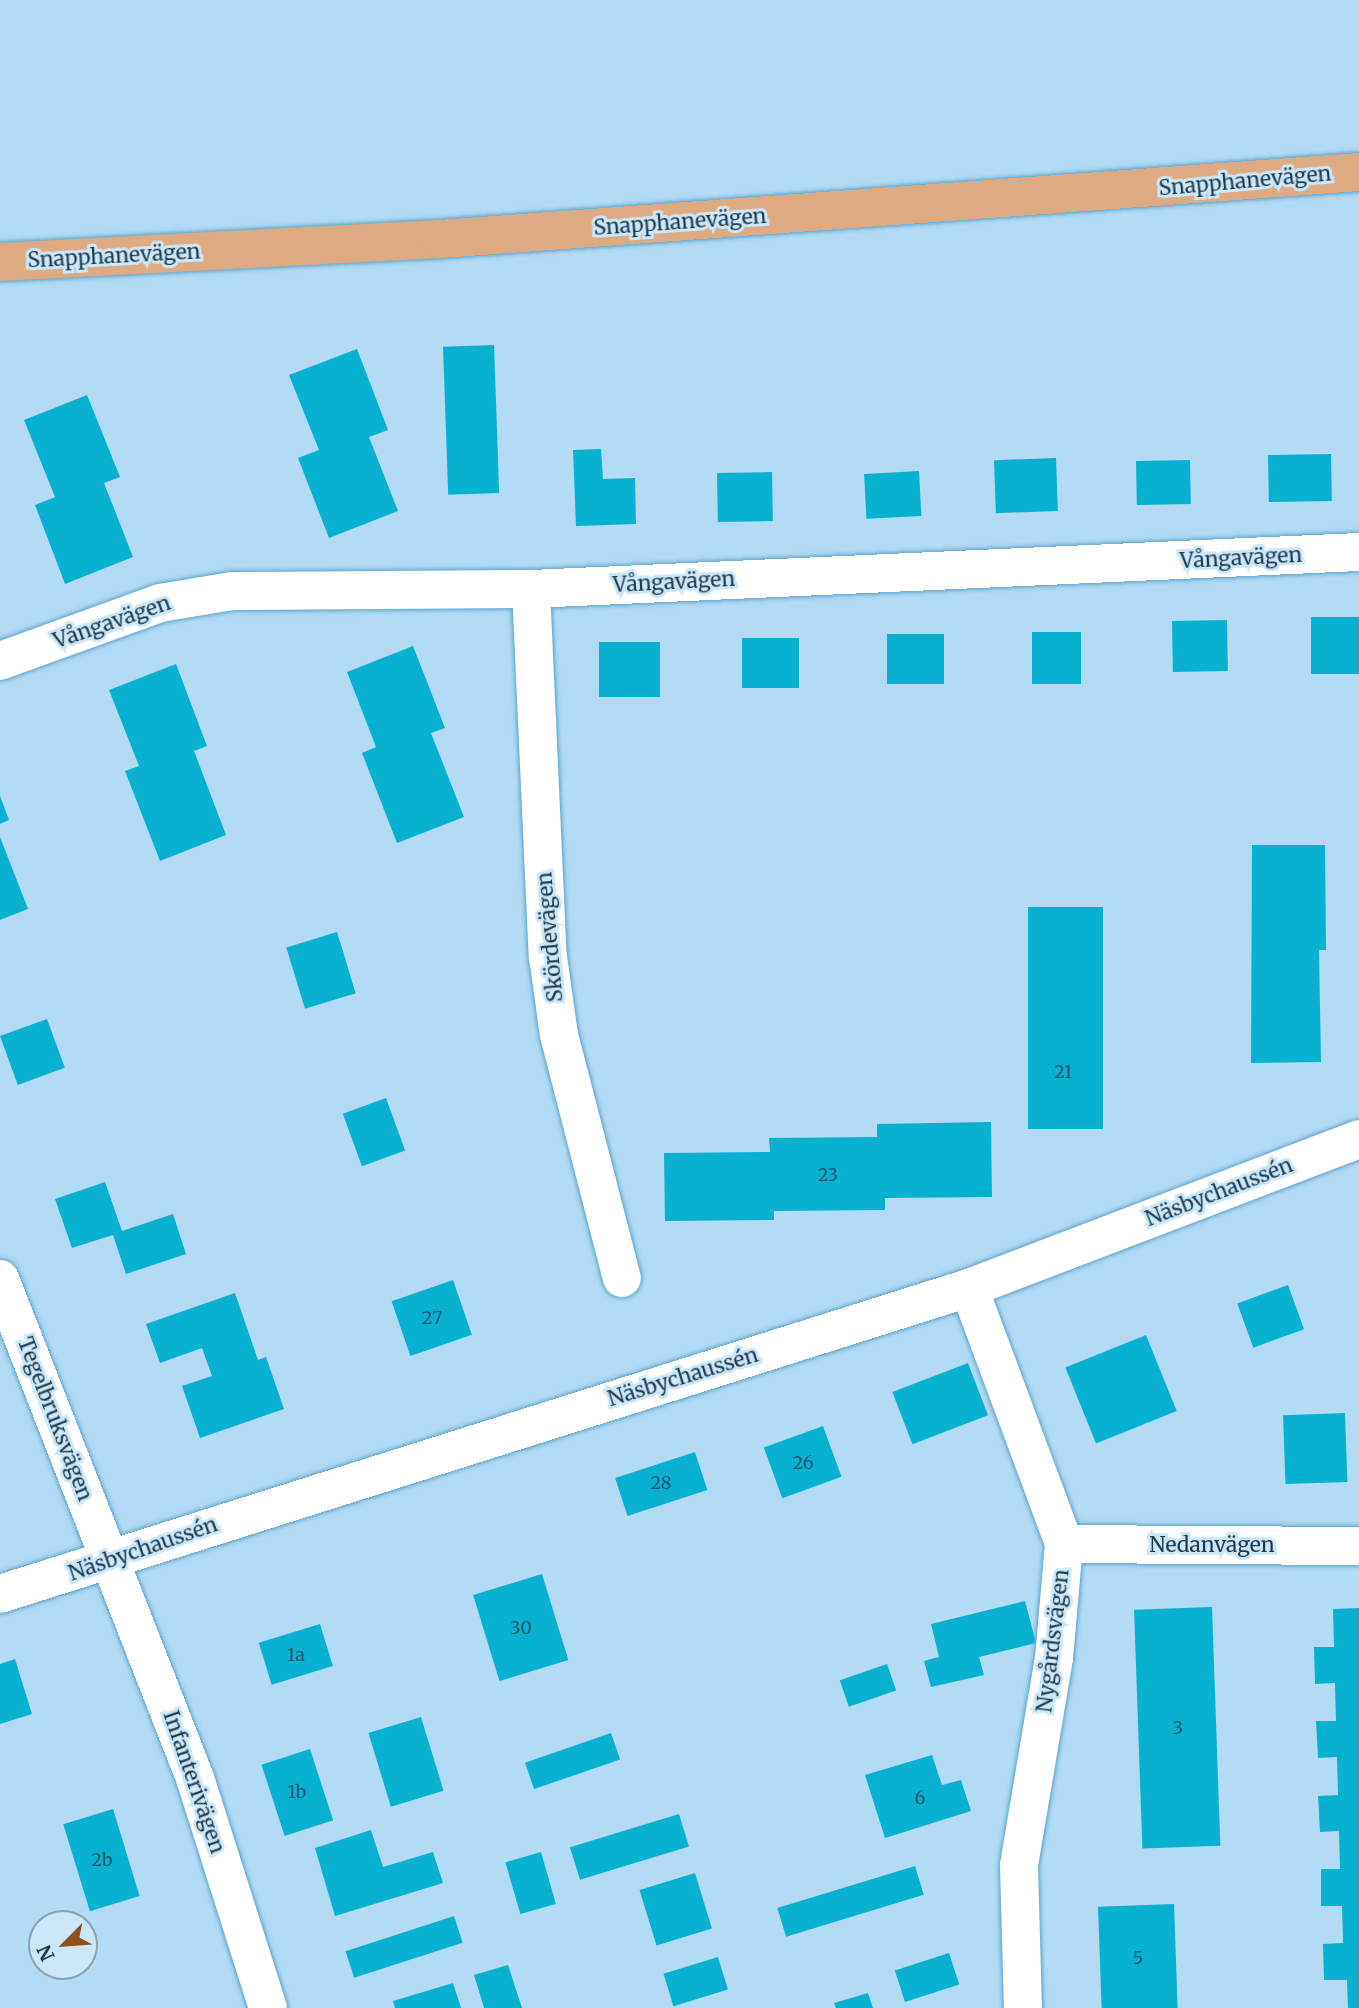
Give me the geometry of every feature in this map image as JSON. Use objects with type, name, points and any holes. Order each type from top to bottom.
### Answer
[{"type":"main road","name":"Snapphanevägen","points":[[0,261],[454,238],[1359,172]]},
{"type":"street","name":"Vångavägen","points":[[0,661],[160,603],[232,591],[531,589],[1359,552]]},
{"type":"street","name":"Skördevägen","points":[[531,589],[548,957],[559,1035],[622,1278]]},
{"type":"street","name":"Näsbychaussén","points":[[0,1594],[969,1288],[1359,1139]]},
{"type":"street","name":"Tegelbruksvägen","points":[[0,1279],[108,1560]]},
{"type":"street","name":"Nygårdsvägen","points":[[969,1288],[1064,1544],[1054,1658],[1019,1866],[1023,2008]]},
{"type":"street","name":"Nedanvägen","points":[[1064,1544],[1359,1546]]},
{"type":"street","name":"Infanterivägen","points":[[108,1560],[195,1778],[268,2008]]},
{"type":"building","points":[[494,345],[499,493],[448,495],[443,347]]},
{"type":"building","points":[[357,349],[388,430],[369,437],[398,511],[329,538],[298,458],[319,450],[289,375]]},
{"type":"building","points":[[87,395],[120,477],[104,483],[133,557],[65,584],[35,505],[55,497],[24,420]]},
{"type":"building","points":[[601,449],[603,479],[635,478],[636,524],[576,526],[573,450]]},
{"type":"building","points":[[1331,454],[1332,501],[1269,502],[1268,455]]},
{"type":"building","points":[[1056,458],[1058,511],[996,513],[994,460]]},
{"type":"building","points":[[1190,460],[1191,504],[1137,505],[1136,461]]},
{"type":"building","points":[[919,471],[921,516],[866,519],[864,474]]},
{"type":"building","points":[[772,472],[773,521],[718,522],[717,473]]},
{"type":"building","points":[[1311,617],[1359,617],[1359,674],[1311,674]]},
{"type":"building","points":[[1227,620],[1228,671],[1173,672],[1172,621]]},
{"type":"building","points":[[1032,632],[1081,632],[1081,684],[1032,684]]},
{"type":"building","points":[[887,634],[944,634],[944,684],[887,684]]},
{"type":"building","points":[[742,638],[799,638],[799,688],[742,688]]},
{"type":"building","points":[[599,642],[660,642],[660,697],[599,697]]},
{"type":"building","points":[[413,646],[445,728],[431,733],[464,817],[397,843],[362,753],[376,747],[347,672]]},
{"type":"building","points":[[176,664],[207,746],[194,751],[226,835],[160,861],[125,771],[139,766],[109,690]]},
{"type":"building","points":[[0,796],[9,820],[0,824]]},
{"type":"building","points":[[0,837],[28,909],[0,920]]},
{"type":"building","points":[[1252,845],[1325,845],[1326,950],[1319,950],[1321,1062],[1251,1063]]},
{"type":"building","points":[[1028,907],[1103,907],[1103,1129],[1028,1129]]},
{"type":"building","points":[[337,932],[356,993],[305,1009],[286,947]]},
{"type":"building","points":[[47,1019],[65,1068],[18,1085],[0,1036]]},
{"type":"building","points":[[386,1098],[405,1151],[362,1166],[343,1114]]},
{"type":"building","points":[[991,1122],[992,1197],[885,1198],[885,1210],[774,1211],[774,1220],[665,1221],[664,1153],[770,1152],[769,1138],[877,1137],[877,1124]]},
{"type":"building","points":[[105,1182],[122,1231],[173,1214],[186,1254],[126,1274],[113,1235],[72,1248],[55,1199]]},
{"type":"building","points":[[453,1280],[472,1335],[410,1356],[392,1301]]},
{"type":"building","points":[[1288,1285],[1304,1329],[1253,1348],[1237,1303]]},
{"type":"building","points":[[235,1293],[258,1360],[266,1357],[284,1409],[200,1438],[182,1386],[212,1376],[202,1348],[160,1363],[146,1324]]},
{"type":"building","points":[[1146,1335],[1177,1411],[1096,1444],[1065,1368]]},
{"type":"building","points":[[968,1363],[988,1415],[912,1444],[892,1392]]},
{"type":"building","points":[[1345,1413],[1347,1482],[1285,1484],[1283,1415]]},
{"type":"building","points":[[823,1426],[841,1477],[782,1498],[764,1448]]},
{"type":"building","points":[[695,1452],[707,1490],[627,1516],[615,1478]]},
{"type":"building","points":[[542,1574],[568,1660],[499,1681],[473,1595]]},
{"type":"building","points":[[1025,1601],[1036,1643],[979,1657],[984,1675],[931,1687],[924,1661],[939,1657],[931,1624]]},
{"type":"building","points":[[1212,1607],[1220,1846],[1142,1849],[1134,1610]]},
{"type":"building","points":[[1359,1608],[1359,2008],[1348,2008],[1347,1980],[1324,1980],[1323,1944],[1343,1943],[1342,1906],[1321,1906],[1321,1869],[1340,1869],[1339,1831],[1320,1832],[1318,1796],[1338,1795],[1337,1757],[1318,1758],[1316,1721],[1336,1721],[1335,1683],[1315,1684],[1314,1647],[1334,1647],[1333,1609]]},
{"type":"building","points":[[320,1624],[333,1666],[272,1685],[259,1643]]},
{"type":"building","points":[[15,1659],[32,1714],[0,1724],[0,1664]]},
{"type":"building","points":[[887,1664],[896,1690],[849,1707],[840,1680]]},
{"type":"building","points":[[421,1717],[444,1791],[391,1807],[368,1733]]},
{"type":"building","points":[[611,1733],[620,1759],[534,1789],[525,1763]]},
{"type":"building","points":[[310,1749],[333,1820],[285,1836],[261,1765]]},
{"type":"building","points":[[932,1755],[942,1785],[961,1780],[971,1811],[885,1838],[865,1775]]},
{"type":"building","points":[[113,1809],[140,1896],[90,1910],[63,1824]]},
{"type":"building","points":[[679,1814],[689,1847],[580,1880],[570,1847]]},
{"type":"building","points":[[371,1830],[383,1867],[433,1852],[443,1883],[335,1916],[315,1848]]},
{"type":"building","points":[[541,1852],[556,1904],[520,1914],[505,1862]]},
{"type":"building","points":[[915,1866],[924,1895],[786,1937],[777,1908]]},
{"type":"building","points":[[695,1873],[712,1928],[656,1945],[640,1890]]},
{"type":"building","points":[[1174,1904],[1178,2008],[1102,2008],[1098,1907]]},
{"type":"building","points":[[454,1916],[463,1943],[354,1978],[346,1951]]},
{"type":"building","points":[[949,1953],[959,1984],[905,2002],[895,1971]]},
{"type":"building","points":[[718,1957],[728,1990],[673,2006],[663,1974]]},
{"type":"building","points":[[508,1965],[522,2008],[484,2008],[474,1975]]},
{"type":"building","points":[[453,1983],[461,2008],[395,2008],[393,2001]]},
{"type":"building","points":[[868,1993],[873,2008],[836,2008],[834,2003]]}]
